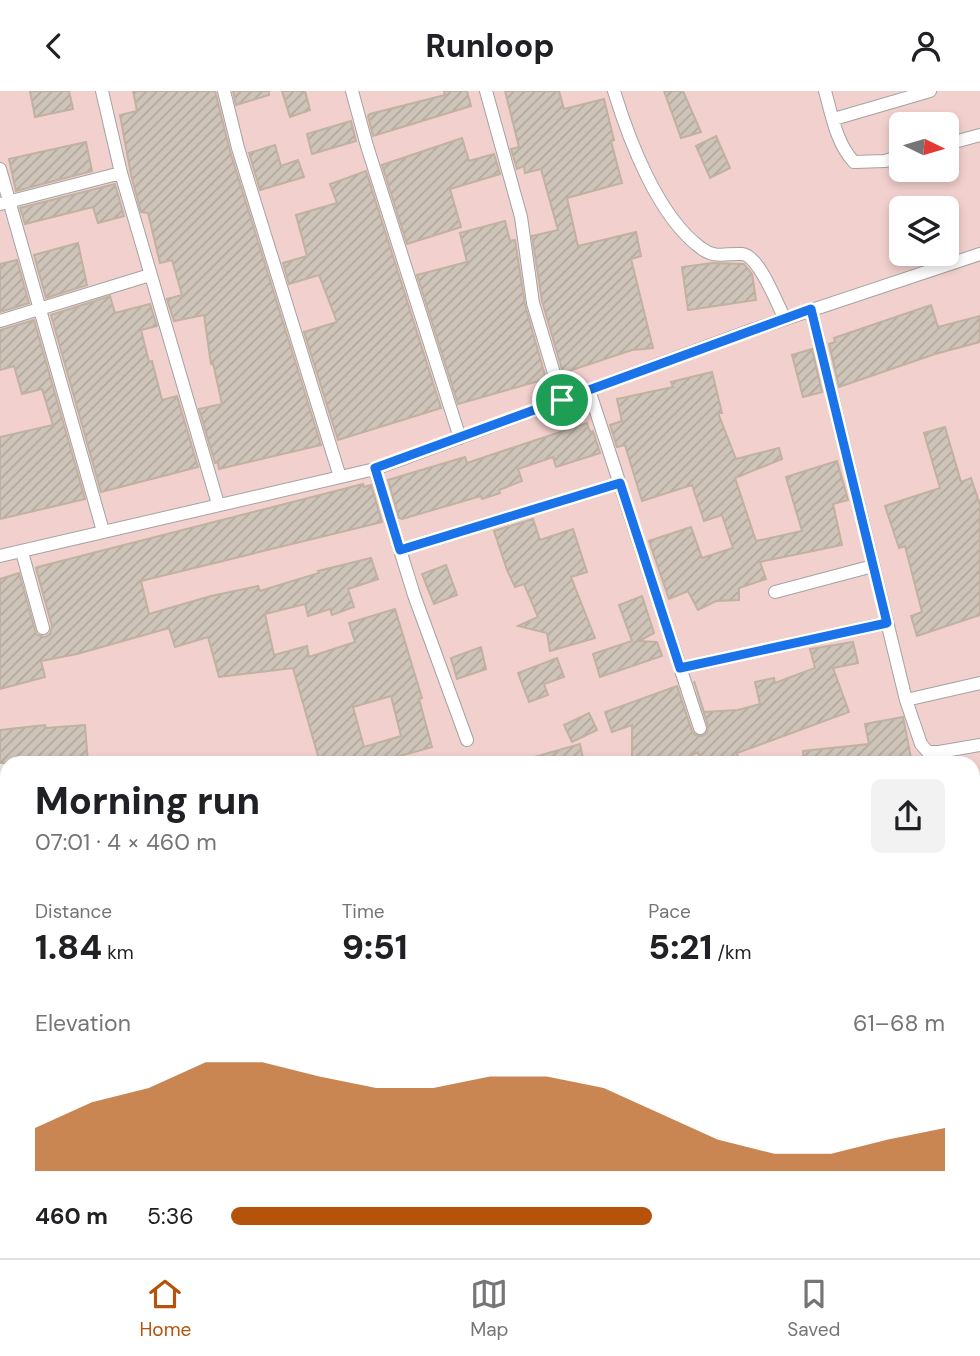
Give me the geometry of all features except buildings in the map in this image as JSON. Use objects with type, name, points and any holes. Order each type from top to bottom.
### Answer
[{"type":"lane","points":[[103,91],[121,173],[218,504]]},
{"type":"lane","points":[[224,91],[238,148],[340,477]]},
{"type":"lane","points":[[352,91],[460,438]]},
{"type":"lane","points":[[486,91],[521,217],[533,303],[562,400]]},
{"type":"lane","points":[[614,91],[622,118],[659,200],[682,231],[702,250],[721,257],[744,254],[750,257],[762,272],[785,319]]},
{"type":"lane","points":[[825,91],[838,138],[854,162],[889,159]]},
{"type":"lane","points":[[834,119],[930,91]]},
{"type":"lane","points":[[959,141],[980,135]]},
{"type":"lane","points":[[0,170],[4,203],[40,309],[103,531]]},
{"type":"lane","points":[[4,203],[121,173]]},
{"type":"lane","points":[[0,556],[375,468],[811,309],[980,254]]},
{"type":"lane","points":[[0,321],[150,275]]},
{"type":"lane","points":[[811,309],[906,700],[921,744],[928,752],[980,745]]},
{"type":"lane","points":[[589,390],[700,728]]},
{"type":"lane","points":[[375,468],[414,595],[467,740]]},
{"type":"lane","points":[[400,550],[620,483]]},
{"type":"lane","points":[[22,552],[43,628]]},
{"type":"lane","points":[[775,592],[873,566]]},
{"type":"lane","points":[[680,668],[887,623]]},
{"type":"lane","points":[[906,700],[980,683]]},
{"type":"shaded area","points":[[0,91],[980,91],[980,756],[0,754]]},
{"type":"route","points":[[811,309],[887,623],[680,668],[620,483],[400,550],[375,468],[562,400],[811,309]]}]
